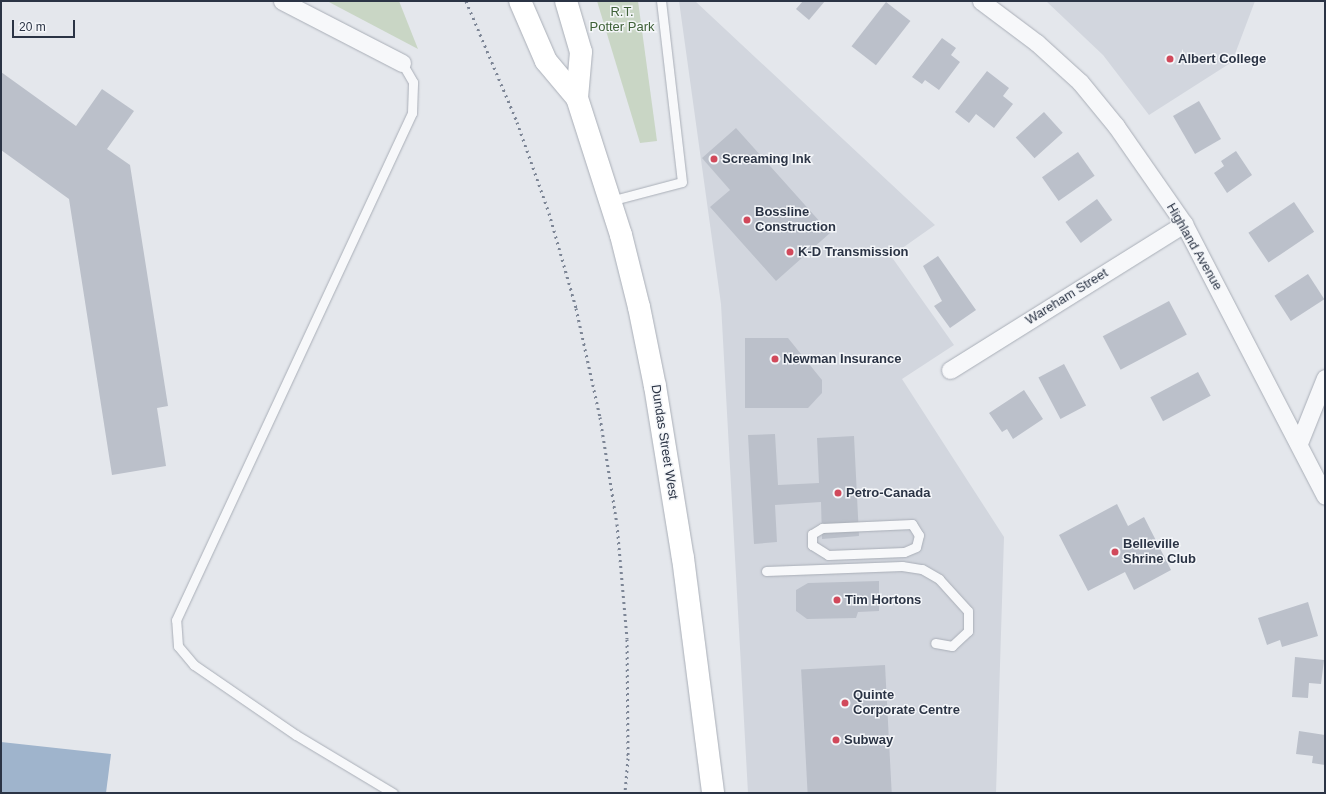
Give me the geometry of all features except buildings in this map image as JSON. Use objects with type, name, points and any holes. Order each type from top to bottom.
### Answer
[{"type":"main road","name":"Dundas Street West","points":[[520,1],[546,61],[577,98],[610,201],[639,307],[655,386],[683,558],[713,793]]},
{"type":"main road","name":"Dundas Street West","points":[[566,1],[581,52],[577,98]]},
{"type":"street","points":[[282,1],[402,63]]},
{"type":"street","name":"Highland Avenue","points":[[981,1],[1037,43],[1080,82],[1116,126],[1184,224],[1299,443],[1325,496]]},
{"type":"street","name":"Wareham Street","points":[[950,370],[1184,224]]},
{"type":"street","points":[[1299,443],[1325,378]]},
{"type":"lane","points":[[610,201],[682,182],[660,1]]},
{"type":"lane","points":[[394,793],[296,734],[194,665],[178,646],[176,620],[412,113],[413,82],[402,63]]},
{"type":"lane","points":[[912,524],[919,535],[916,547],[904,552],[828,555],[812,546],[812,534],[822,528],[912,524]]},
{"type":"lane","points":[[766,571],[902,566],[922,569],[939,579],[968,611],[968,632],[952,646],[935,643]]},
{"type":"shaded area","points":[[679,1],[695,1],[935,225],[891,256],[954,345],[902,379],[1004,537],[996,793],[748,793],[721,304]]},
{"type":"shaded area","name":"Albert College","points":[[1046,1],[1255,1],[1232,62],[1149,115],[1103,55]]},
{"type":"green space","points":[[327,1],[399,1],[418,49]]},
{"type":"green space","name":"R.T. Potter Park","points":[[597,1],[638,1],[657,141],[640,143]]},
{"type":"water","points":[[1,742],[111,754],[106,793],[1,793]]},
{"type":"railway","points":[[466,1],[517,122],[549,213],[576,308],[600,417],[617,524],[627,639],[628,758],[625,793]]},
{"type":"place","name":"Albert College","points":[[1170,59]]},
{"type":"place","name":"Screaming Ink","points":[[714,159]]},
{"type":"place","name":"Bossline Construction","points":[[747,220]]},
{"type":"place","name":"K-D Transmission","points":[[790,252]]},
{"type":"place","name":"Newman Insurance","points":[[775,359]]},
{"type":"place","name":"Petro-Canada","points":[[838,493]]},
{"type":"place","name":"Belleville Shrine Club","points":[[1115,552]]},
{"type":"place","name":"Tim Hortons","points":[[837,600]]},
{"type":"place","name":"Quinte Corporate Centre","points":[[845,703]]},
{"type":"place","name":"Subway","points":[[836,740]]}]
